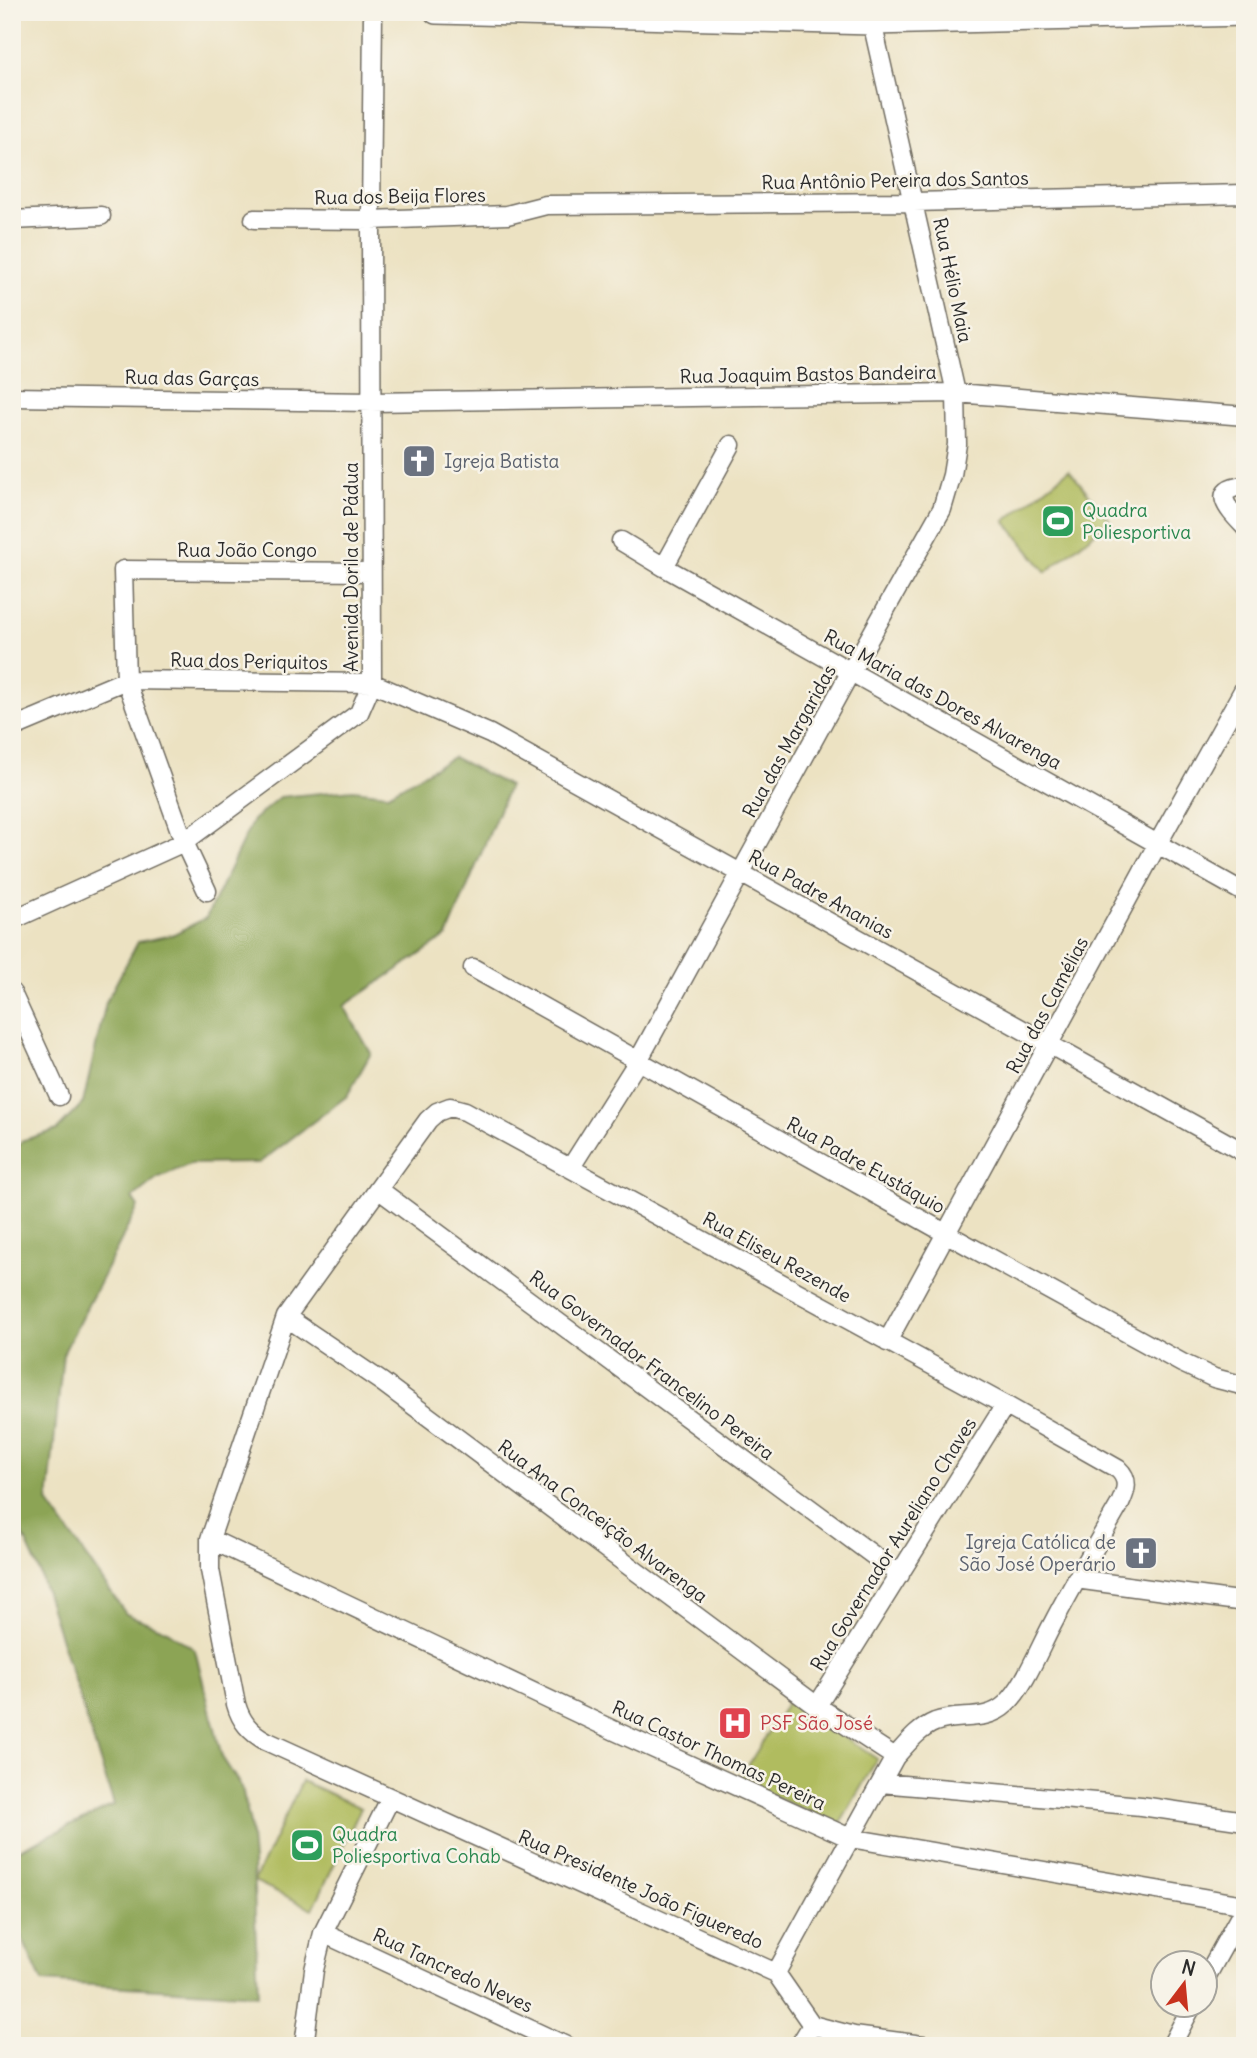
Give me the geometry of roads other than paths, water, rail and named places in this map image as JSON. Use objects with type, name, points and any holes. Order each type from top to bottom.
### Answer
[{"type":"street","name":"Avenida Dorila de Pádua","points":[[12,920],[184,842],[359,713],[372,683],[373,12]]},
{"type":"street","points":[[436,12],[872,18],[1245,13]]},
{"type":"street","name":"Rua Hélio Maia","points":[[872,18],[956,393]]},
{"type":"street","name":"Rua Antônio Pereira dos Santos","points":[[546,205],[914,202],[1245,194]]},
{"type":"street","name":"Rua dos Beija Flores","points":[[254,219],[371,220],[507,215],[546,205]]},
{"type":"street","points":[[12,220],[102,216]]},
{"type":"street","name":"Rua Joaquim Bastos Bandeira","points":[[372,402],[956,393],[1245,416]]},
{"type":"street","name":"Rua das Margaridas","points":[[572,1167],[638,1061],[851,671],[943,509],[953,475],[957,444],[956,393]]},
{"type":"street","name":"Rua das Garças","points":[[12,397],[372,402]]},
{"type":"street","points":[[664,568],[731,445]]},
{"type":"street","points":[[1245,486],[1230,491],[1224,499],[1227,508],[1245,527]]},
{"type":"street","name":"Rua Maria das Dores Alvarenga","points":[[621,541],[664,568],[1245,893]]},
{"type":"street","name":"Rua João Congo","points":[[126,680],[123,570],[371,572]]},
{"type":"street","points":[[12,728],[126,680],[184,842],[207,891]]},
{"type":"street","name":"Rua dos Periquitos","points":[[126,680],[372,683]]},
{"type":"street","name":"Rua Padre Ananias","points":[[372,683],[490,734],[1245,1153]]},
{"type":"street","name":"Rua das Camélias","points":[[887,1342],[1245,687]]},
{"type":"street","name":"Rua Padre Eustáquio","points":[[473,968],[1182,1363],[1214,1378],[1245,1386]]},
{"type":"street","points":[[12,993],[59,1096]]},
{"type":"street","name":"Rua Eliseu Rezende","points":[[378,1189],[428,1120],[444,1108],[458,1108],[572,1167],[1005,1405],[1122,1473],[1126,1486],[1125,1495],[1015,1695],[995,1713],[936,1722],[918,1732],[895,1757],[776,1973]]},
{"type":"street","points":[[210,1539],[286,1317],[378,1189]]},
{"type":"street","name":"Rua Governador Francelino Pereira","points":[[378,1189],[901,1575]]},
{"type":"street","name":"Rua Ana Conceição Alvarenga","points":[[286,1317],[382,1382],[817,1706],[895,1757]]},
{"type":"street","name":"Rua Governador Aureliano Chaves","points":[[817,1706],[1005,1405]]},
{"type":"street","name":"Rua Presidente João Figueredo","points":[[210,1539],[210,1570],[236,1704],[240,1717],[258,1736],[390,1799],[776,1973]]},
{"type":"street","name":"Rua Castor Thomas Pereira","points":[[210,1539],[627,1737],[850,1838],[1245,1906]]},
{"type":"street","points":[[1076,1580],[1245,1602]]},
{"type":"street","points":[[881,1783],[1141,1806],[1245,1821]]},
{"type":"street","points":[[303,2046],[314,1970],[323,1933],[390,1799]]},
{"type":"street","points":[[1218,1957],[1245,1906]]},
{"type":"street","name":"Rua Tancredo Neves","points":[[323,1933],[566,2046]]},
{"type":"street","points":[[776,1973],[812,2025],[853,2041],[930,2046]]},
{"type":"street","points":[[1171,2046],[1185,2020]]},
{"type":"street","points":[[799,2046],[812,2025]]},
{"type":"place","name":"Igreja Batista","points":[[419,461]]},
{"type":"place","name":"Quadra Poliesportiva","points":[[1058,521]]},
{"type":"place","name":"Igreja Católica de São José Operário","points":[[1141,1553]]},
{"type":"place","name":"PSF São José","points":[[735,1723]]},
{"type":"place","name":"Quadra Poliesportiva Cohab","points":[[307,1845]]}]
